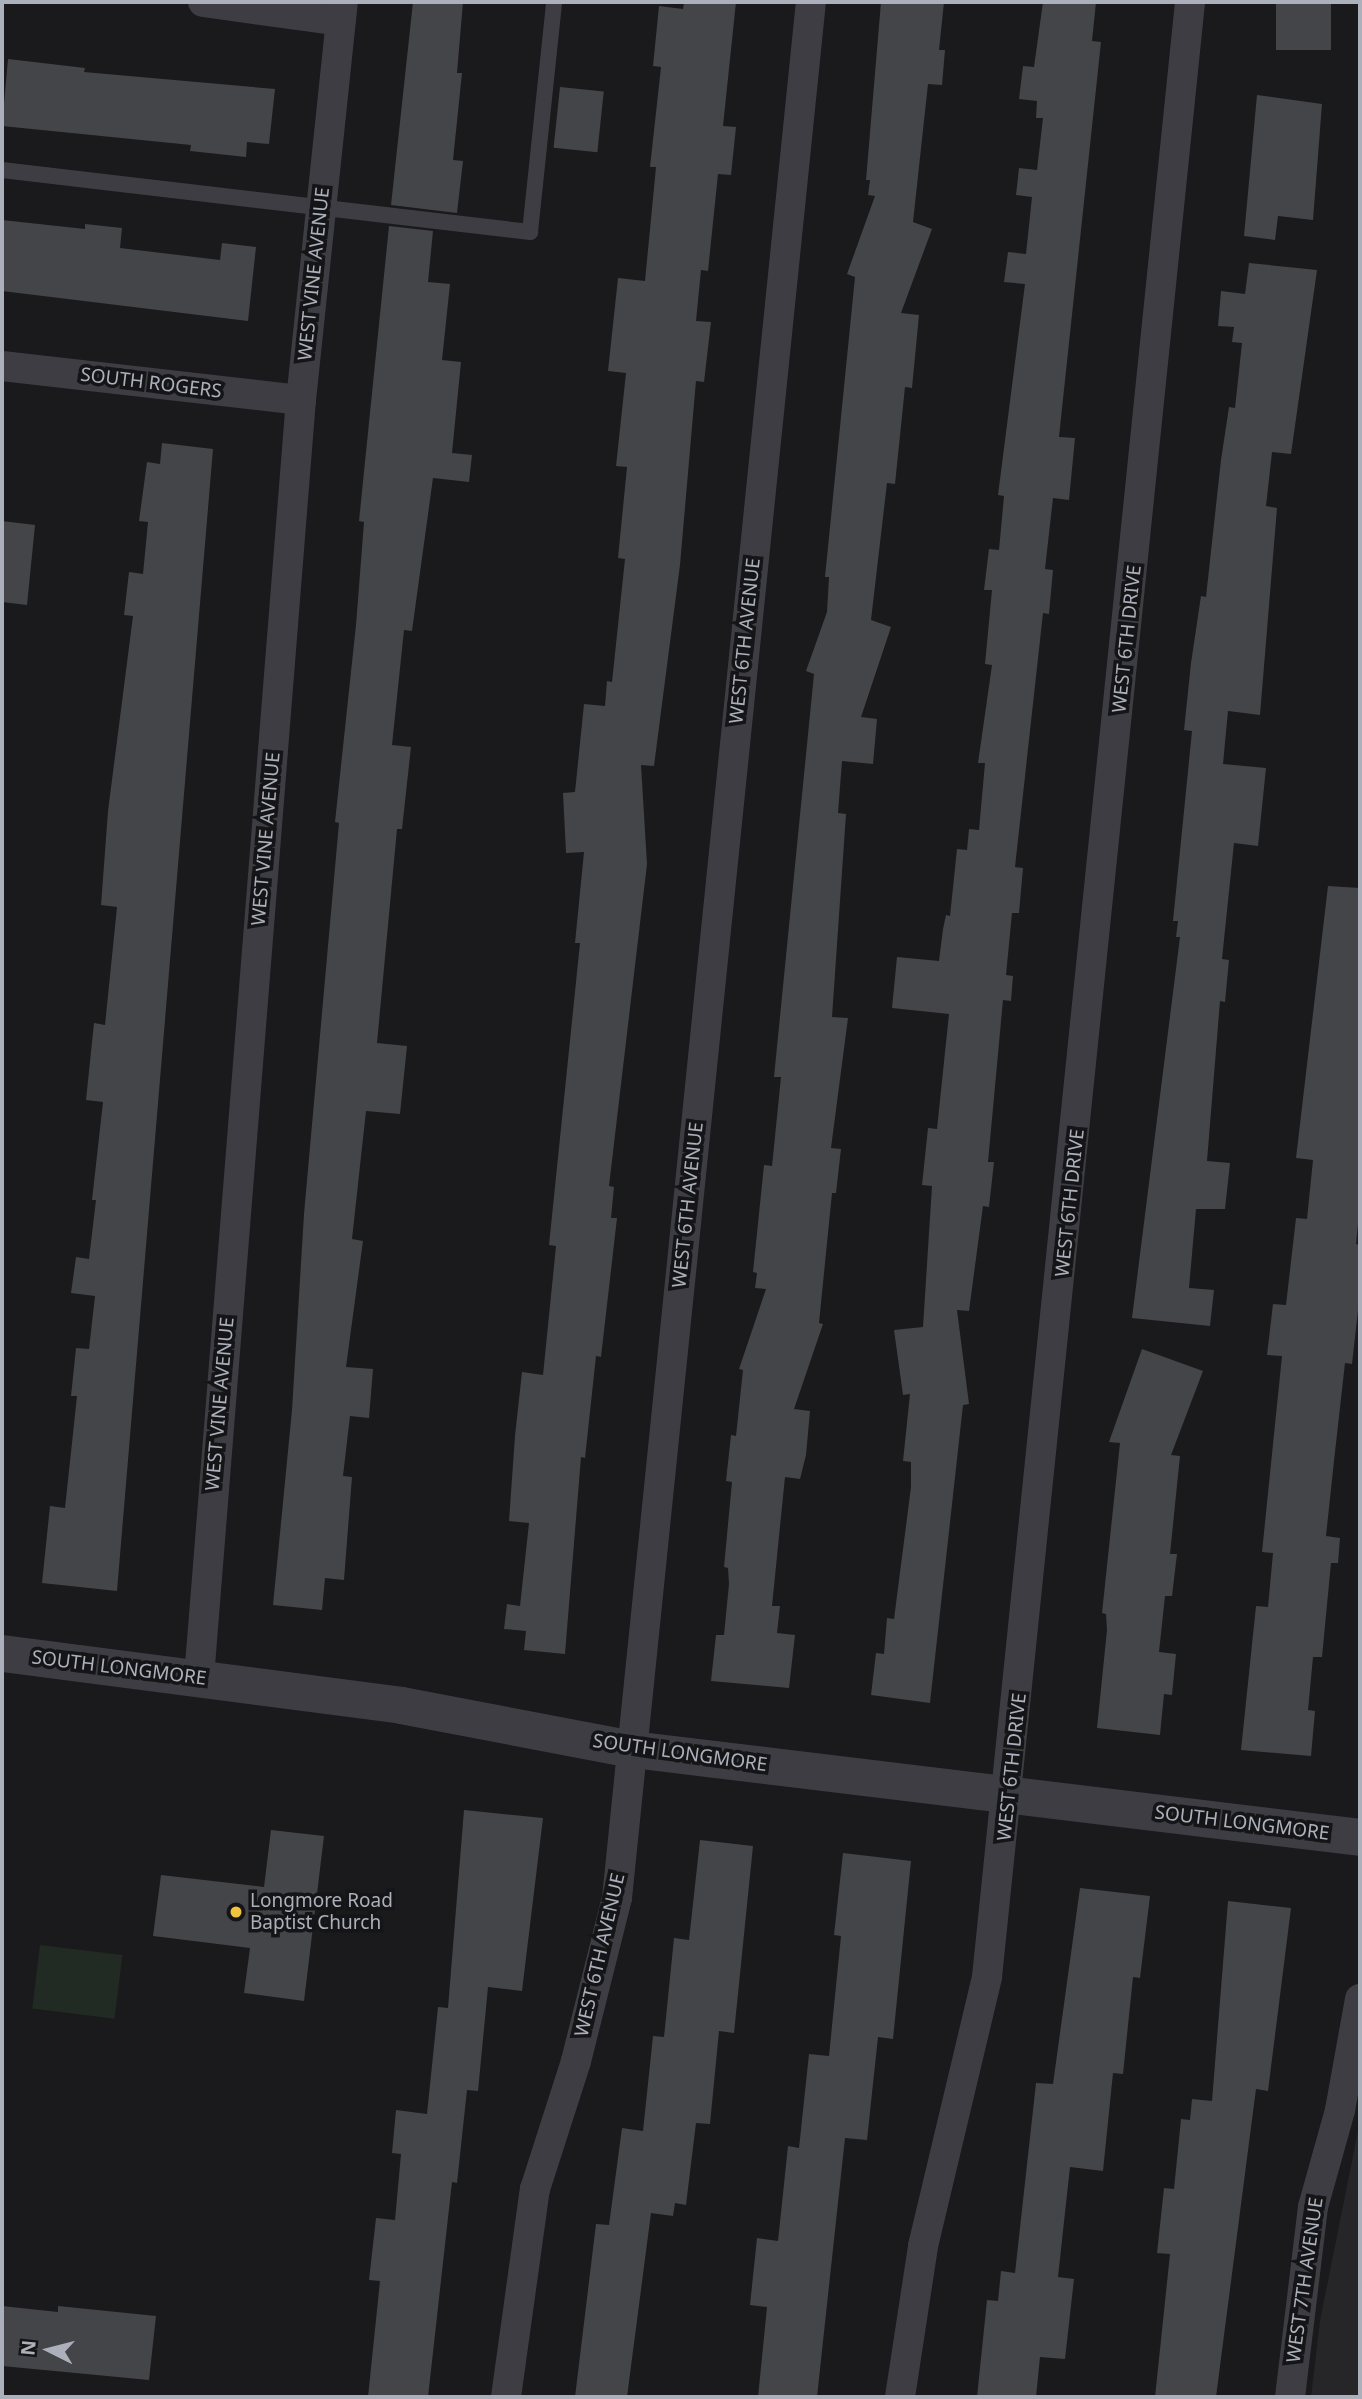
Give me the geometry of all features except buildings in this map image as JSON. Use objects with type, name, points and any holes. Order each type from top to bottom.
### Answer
[{"type":"street","points":[[203,2],[342,11]]},
{"type":"street","name":"WEST 6TH AVENUE","points":[[506,2397],[535,2189],[576,2061],[617,1898],[811,2]]},
{"type":"street","name":"WEST 6TH DRIVE","points":[[900,2397],[923,2246],[988,1977],[1010,1792],[1191,2]]},
{"type":"street","name":"WEST VINE AVENUE","points":[[199,1678],[301,400],[342,11]]},
{"type":"street","name":"SOUTH ROGERS","points":[[2,366],[301,400]]},
{"type":"street","name":"SOUTH LONGMORE","points":[[2,1653],[401,1705],[632,1749],[1010,1792],[1360,1837]]},
{"type":"street","name":"WEST 7TH AVENUE","points":[[1290,2397],[1313,2207],[1340,2110],[1360,1999]]},
{"type":"lane","points":[[2,170],[321,210],[530,232],[554,2]]},
{"type":"shaded area","points":[[40,1945],[122,1955],[115,2019],[32,2009]]},
{"type":"shaded area","points":[[1360,2121],[1360,2397],[1311,2397],[1320,2321]]},
{"type":"place","name":"Longmore Road Baptist Church","points":[[236,1912]]}]
